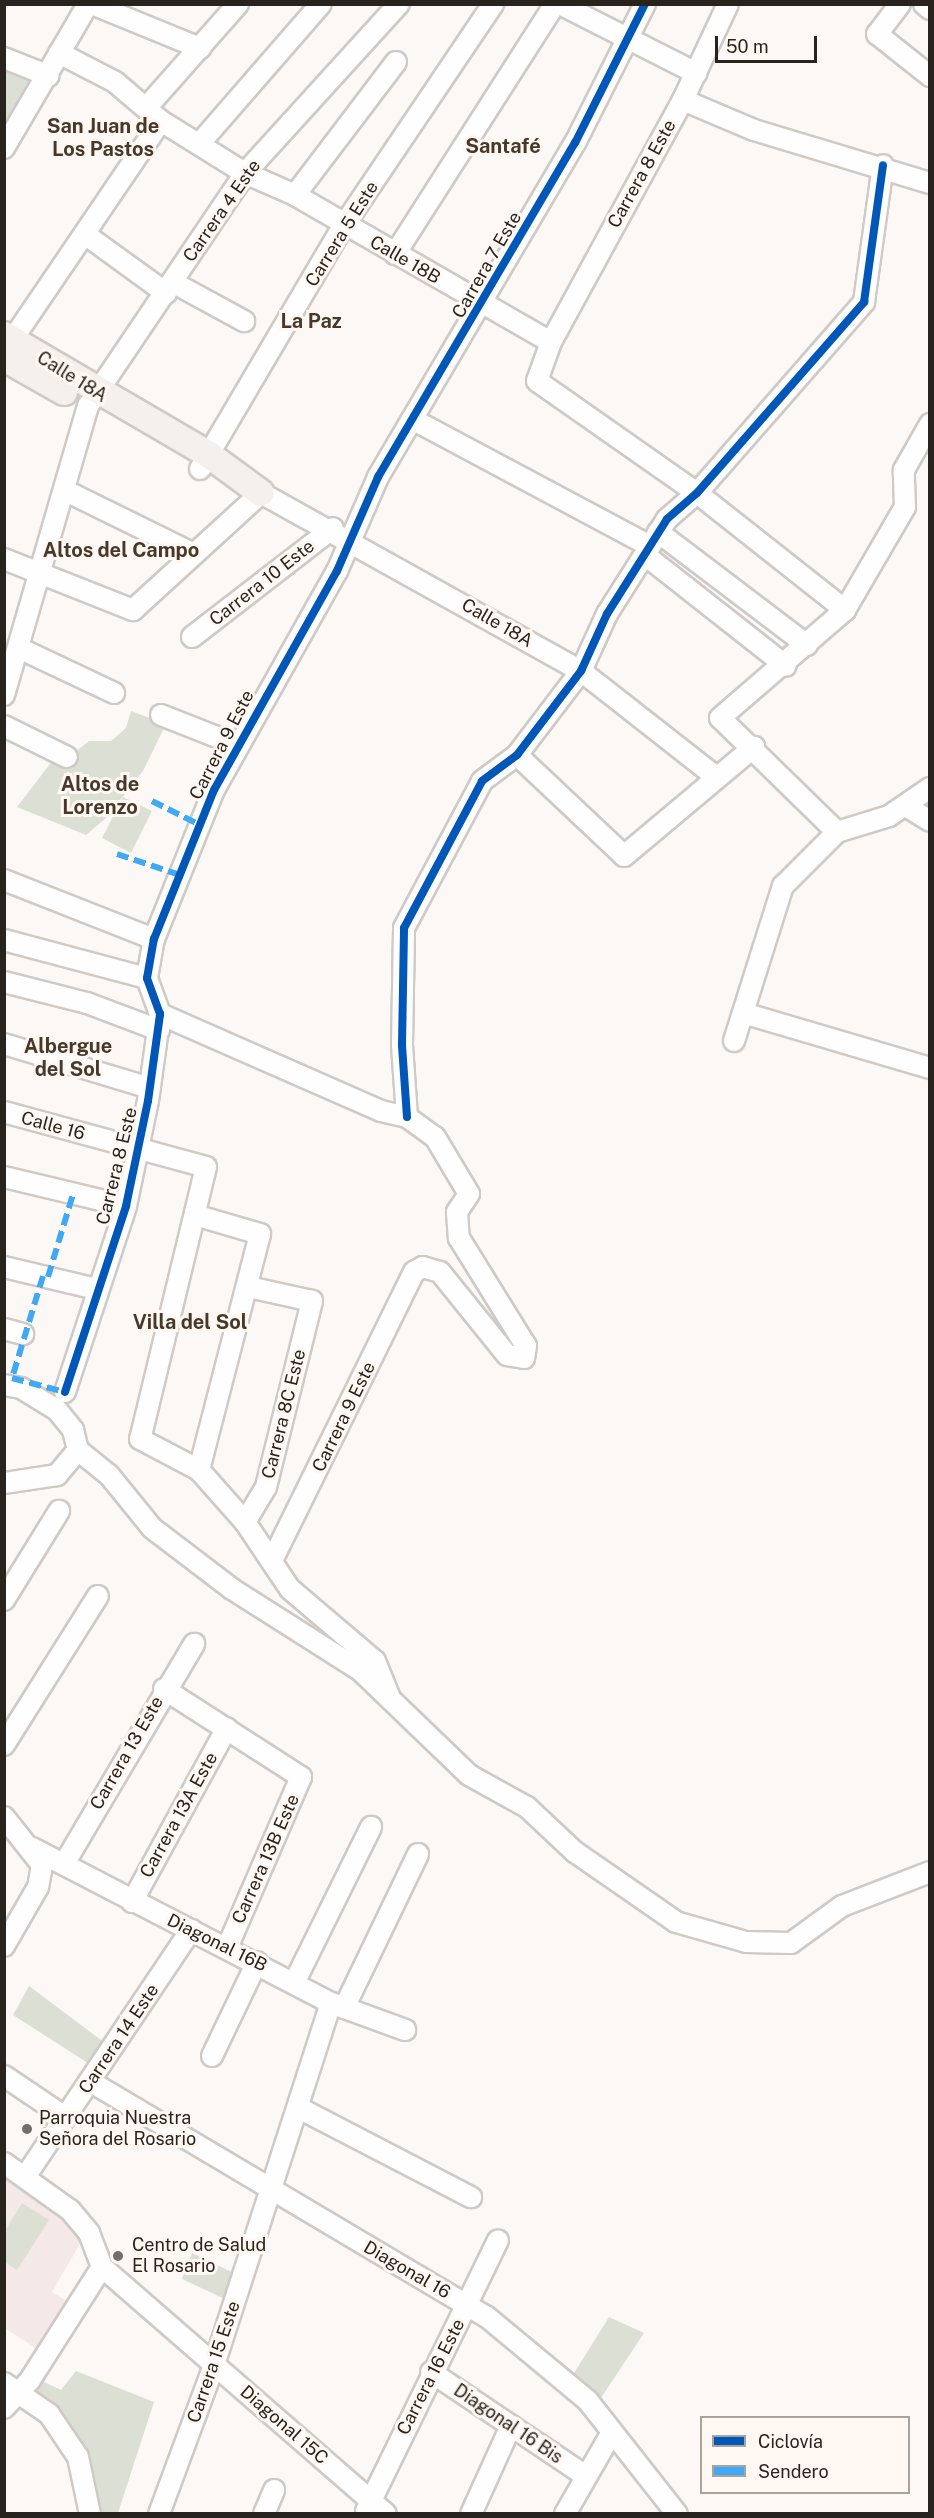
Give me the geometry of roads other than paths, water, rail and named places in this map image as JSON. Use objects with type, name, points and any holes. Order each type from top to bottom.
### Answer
[{"type":"main road","name":"Calle 18A","points":[[7,346],[92,399],[261,493]]},
{"type":"street","points":[[4,148],[90,4],[200,48]]},
{"type":"street","points":[[146,108],[238,4]]},
{"type":"street","points":[[200,143],[321,4]]},
{"type":"street","name":"Carrera 4 Este","points":[[92,399],[170,288],[245,173],[399,4]]},
{"type":"street","name":"Carrera 5 Este","points":[[204,462],[344,225],[493,4]]},
{"type":"street","points":[[395,254],[555,4]]},
{"type":"street","points":[[560,4],[696,73]]},
{"type":"street","name":"Carrera 7 Este","points":[[340,533],[483,305],[629,39],[645,4]]},
{"type":"street","name":"Carrera 8 Este","points":[[551,342],[683,100],[728,4]]},
{"type":"street","points":[[900,4],[877,34],[930,76]]},
{"type":"street","points":[[924,4],[930,9]]},
{"type":"street","name":"Calle 18B","points":[[59,53],[114,82],[160,121],[200,143],[245,173],[295,195],[551,342]]},
{"type":"street","points":[[4,58],[49,76]]},
{"type":"street","points":[[295,195],[396,62]]},
{"type":"street","points":[[683,100],[754,130],[883,165],[930,183]]},
{"type":"street","points":[[7,346],[86,236],[160,121]]},
{"type":"street","points":[[4,982],[159,1022],[381,1111],[407,1118],[404,928],[482,781],[517,755],[581,671],[607,614],[651,544],[864,302],[883,165]]},
{"type":"street","points":[[86,236],[170,288],[244,321]]},
{"type":"street","points":[[551,342],[537,381],[697,493],[844,610]]},
{"type":"street","points":[[4,695],[21,649],[92,399]]},
{"type":"street","points":[[412,419],[651,544],[807,645]]},
{"type":"street","points":[[837,832],[754,747],[720,718],[786,666],[844,610],[905,507],[904,470],[930,424]]},
{"type":"street","points":[[66,491],[194,554]]},
{"type":"street","points":[[4,559],[42,570],[134,610],[261,493]]},
{"type":"street","name":"Calle 18A","points":[[261,493],[340,533],[581,671],[716,777]]},
{"type":"street","name":"Carrera 10 Este","points":[[192,637],[340,533]]},
{"type":"street","name":"Carrera 9 Este","points":[[147,978],[154,939],[237,745],[337,571],[340,533]]},
{"type":"street","points":[[651,544],[786,666]]},
{"type":"street","points":[[21,649],[114,693]]},
{"type":"street","points":[[161,715],[237,745]]},
{"type":"street","points":[[4,726],[67,757]]},
{"type":"street","points":[[517,755],[624,856],[754,747]]},
{"type":"street","points":[[734,1041],[783,886],[837,832],[906,806],[930,788]]},
{"type":"street","points":[[906,806],[930,821]]},
{"type":"street","points":[[4,880],[154,939]]},
{"type":"street","points":[[4,940],[147,978]]},
{"type":"street","name":"Carrera 8 Este","points":[[65,1392],[96,1289],[126,1206],[138,1149],[150,1088],[159,1022],[147,978]]},
{"type":"street","points":[[743,1013],[930,1068]]},
{"type":"street","points":[[4,1044],[150,1088]]},
{"type":"street","name":"Calle 16","points":[[4,1112],[206,1167],[195,1215]]},
{"type":"street","name":"Carrera 9 Este","points":[[272,1561],[414,1272],[423,1266],[440,1272],[507,1355],[524,1358],[526,1346],[459,1239],[457,1212],[469,1194],[435,1137],[407,1118]]},
{"type":"street","points":[[4,1178],[126,1206]]},
{"type":"street","points":[[199,1470],[249,1287],[260,1234],[195,1215],[140,1439],[199,1470],[245,1522],[290,1589],[375,1661],[389,1697]]},
{"type":"street","points":[[4,1267],[96,1289]]},
{"type":"street","name":"Carrera 8C Este","points":[[245,1522],[266,1487],[312,1301],[249,1287]]},
{"type":"street","points":[[4,1384],[21,1388],[57,1410],[73,1430],[78,1450],[109,1474],[152,1528],[232,1590],[328,1647],[389,1697],[469,1775],[527,1807],[575,1852],[676,1922],[746,1942],[791,1943],[842,1906],[930,1872]]},
{"type":"street","points":[[4,1483],[57,1474],[78,1450]]},
{"type":"street","points":[[4,1600],[59,1511]]},
{"type":"street","points":[[4,1745],[98,1596]]},
{"type":"street","name":"Carrera 13 Este","points":[[63,1864],[164,1689],[194,1644]]},
{"type":"street","points":[[164,1689],[227,1728]]},
{"type":"street","name":"Carrera 13B Este","points":[[227,1728],[299,1772],[228,1946]]},
{"type":"street","name":"Carrera 13A Este","points":[[132,1902],[227,1728]]},
{"type":"street","points":[[4,1817],[32,1848],[42,1865],[38,1887],[4,1946]]},
{"type":"street","points":[[295,1981],[371,1827]]},
{"type":"street","name":"Diagonal 16B","points":[[32,1848],[132,1902],[228,1946],[338,2006],[405,2030]]},
{"type":"street","name":"Carrera 15 Este","points":[[159,2514],[214,2365],[299,2108],[338,2006],[418,1854]]},
{"type":"street","name":"Carrera 14 Este","points":[[25,2177],[191,1930]]},
{"type":"street","points":[[212,2056],[257,1962]]},
{"type":"street","points":[[4,2076],[65,2117]]},
{"type":"street","name":"Diagonal 16","points":[[91,2082],[468,2305],[567,2379],[677,2514]]},
{"type":"street","points":[[299,2108],[471,2197]]},
{"type":"street","name":"Diagonal 15C","points":[[4,2163],[70,2210],[89,2233],[102,2267],[214,2365],[367,2507],[386,2514]]},
{"type":"street","name":"Carrera 16 Este","points":[[367,2507],[431,2372],[468,2305],[498,2240]]},
{"type":"street","points":[[90,2514],[78,2457],[49,2414],[9,2395],[102,2267]]},
{"type":"street","name":"Diagonal 16 Bis","points":[[431,2372],[586,2476]]},
{"type":"street","points":[[471,2514],[511,2426]]},
{"type":"street","points":[[564,2514],[611,2434]]},
{"type":"street","points":[[264,2514],[274,2490]]},
{"type":"place","name":"Parroquia Nuestra Señora del Rosario","points":[[27,2129]]},
{"type":"place","name":"Centro de Salud El Rosario","points":[[118,2256]]},
{"type":"district","name":"San Juan de Los Pastos","points":[[103,138]]},
{"type":"district","name":"Santafé","points":[[503,146]]},
{"type":"district","name":"La Paz","points":[[311,321]]},
{"type":"district","name":"Altos del Campo","points":[[121,550]]},
{"type":"district","name":"Altos de Lorenzo","points":[[100,796]]},
{"type":"district","name":"Albergue del Sol","points":[[68,1058]]},
{"type":"district","name":"Villa del Sol","points":[[190,1322]]}]
